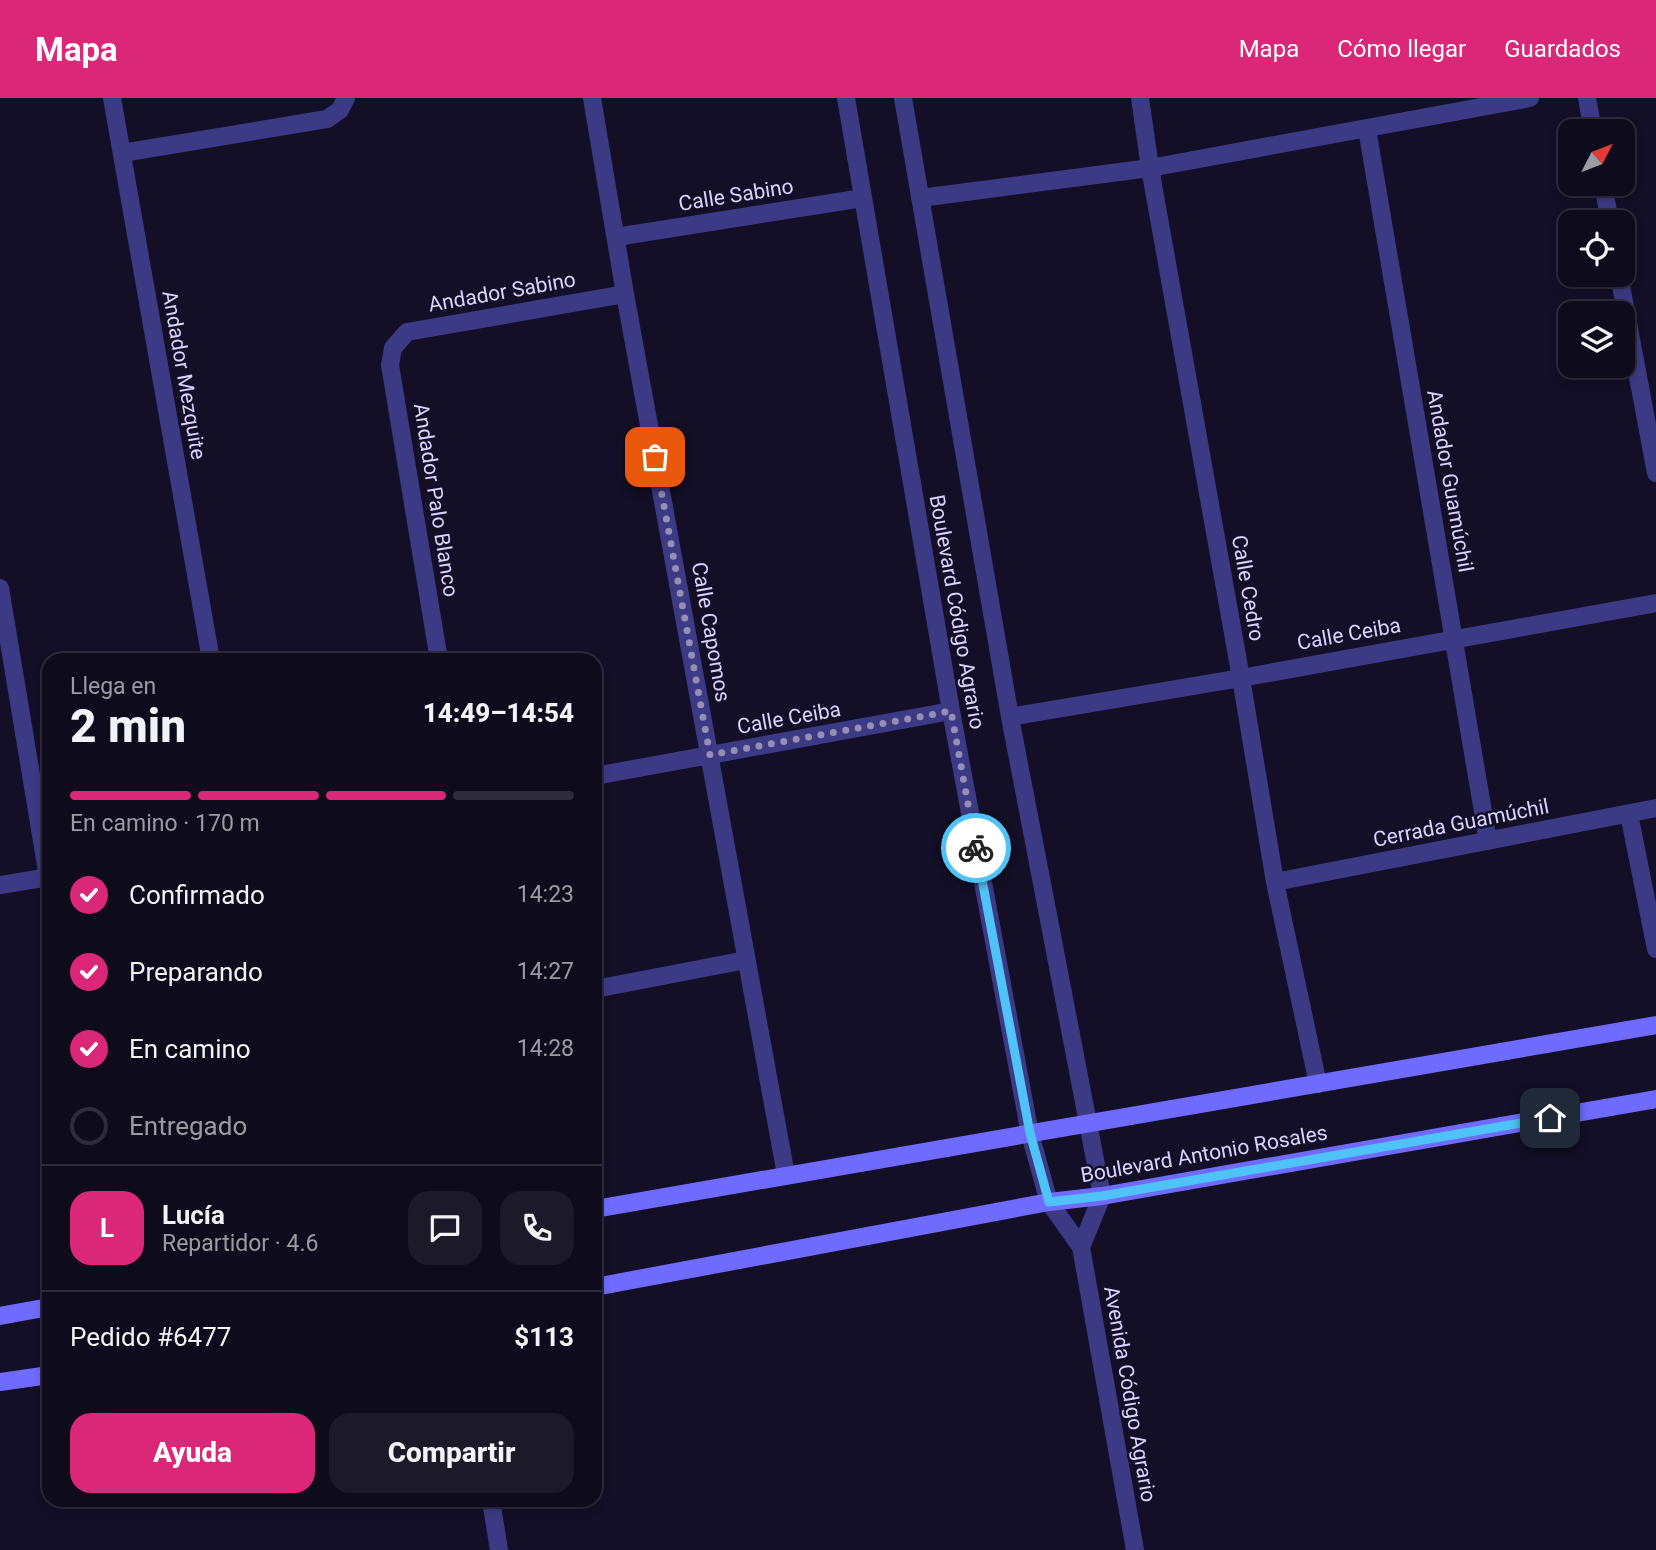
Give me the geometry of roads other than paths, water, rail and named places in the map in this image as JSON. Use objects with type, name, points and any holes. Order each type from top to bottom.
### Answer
[{"type":"main road","points":[[602,1208],[1656,1025]]},
{"type":"main road","name":"Boulevard Antonio Rosales","points":[[602,1286],[1049,1202],[1102,1196],[1656,1099]]},
{"type":"main road","points":[[0,1316],[42,1308]]},
{"type":"main road","points":[[0,1382],[42,1376]]},
{"type":"street","name":"Andador Mezquite","points":[[112,98],[210,653]]},
{"type":"street","name":"Calle Capomos","points":[[592,98],[625,294],[786,1175]]},
{"type":"street","name":"Boulevard Código Agrario","points":[[846,98],[951,711],[1030,1133],[1049,1202]]},
{"type":"street","name":"Boulevard Código Agrario","points":[[903,98],[1010,716],[1102,1196]]},
{"type":"street","name":"Calle Cedro","points":[[1140,98],[1275,882],[1318,1084]]},
{"type":"street","points":[[920,198],[1150,168],[1530,98]]},
{"type":"street","points":[[1587,98],[1591,119]]},
{"type":"street","points":[[122,153],[327,119],[343,104]]},
{"type":"street","name":"Andador Guamúchil","points":[[1367,129],[1488,841]]},
{"type":"street","name":"Calle Sabino","points":[[616,237],[863,198]]},
{"type":"street","points":[[1621,287],[1656,473]]},
{"type":"street","name":"Andador Sabino","points":[[393,348],[407,332],[625,294]]},
{"type":"street","name":"Andador Palo Blanco","points":[[393,348],[390,365],[438,653]]},
{"type":"street","points":[[0,588],[42,841]]},
{"type":"street","name":"Calle Ceiba","points":[[1010,716],[1241,678],[1656,603]]},
{"type":"street","name":"Calle Ceiba","points":[[602,775],[951,711]]},
{"type":"street","name":"Cerrada Guamúchil","points":[[1275,882],[1656,808]]},
{"type":"street","points":[[1629,814],[1656,949]]},
{"type":"street","points":[[0,886],[42,878]]},
{"type":"street","points":[[602,988],[746,960]]},
{"type":"street","points":[[1081,1247],[1102,1196]]},
{"type":"street","points":[[1049,1202],[1081,1247]]},
{"type":"street","name":"Avenida Código Agrario","points":[[1081,1247],[1135,1550]]},
{"type":"street","points":[[492,1507],[499,1550]]}]
